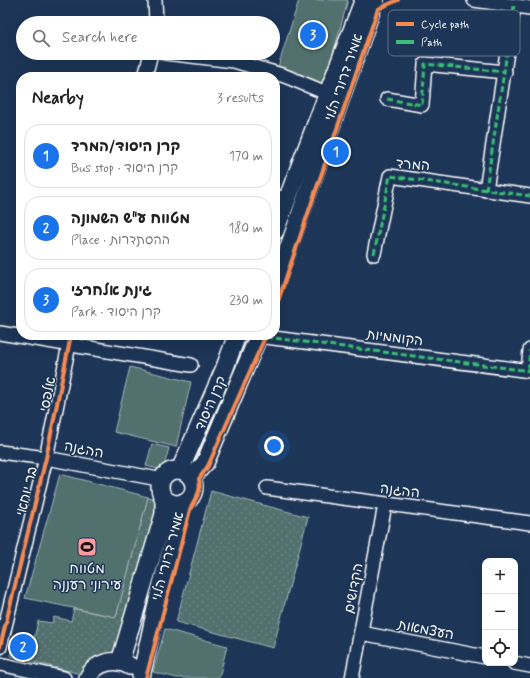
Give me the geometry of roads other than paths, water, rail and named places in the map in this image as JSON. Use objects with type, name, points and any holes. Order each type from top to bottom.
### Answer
[{"type":"street","points":[[155,0],[156,16]]},
{"type":"street","points":[[281,198],[363,0]]},
{"type":"street","points":[[280,273],[375,0]]},
{"type":"street","points":[[474,0],[530,8]]},
{"type":"street","points":[[513,10],[514,6]]},
{"type":"street","points":[[486,190],[507,56]]},
{"type":"street","points":[[146,72],[149,60]]},
{"type":"street","points":[[225,60],[234,61],[271,72]]},
{"type":"street","points":[[387,99],[422,105],[425,64],[505,72]]},
{"type":"street","points":[[280,75],[319,90]]},
{"type":"street","name":"המרד","points":[[374,254],[390,176],[530,196]]},
{"type":"street","points":[[0,333],[16,335]]},
{"type":"street","name":"הקוממיות","points":[[280,339],[529,371],[530,350]]},
{"type":"street","points":[[70,340],[191,365]]},
{"type":"street","name":"אלפסי","points":[[46,458],[70,340]]},
{"type":"street","name":"קרן היסוד","points":[[186,474],[235,340]]},
{"type":"street","name":"קרן היסוד","points":[[186,474],[204,463],[256,340]]},
{"type":"street","name":"ההגנה","points":[[0,452],[46,458],[153,478],[162,490]]},
{"type":"street","name":"בר יוחאי","points":[[0,647],[46,458]]},
{"type":"street","points":[[120,662],[164,514],[162,490],[167,473],[172,470],[186,474],[193,483],[192,494],[184,502],[159,595],[141,677]]},
{"type":"street","name":"ההגנה","points":[[267,488],[385,505],[530,523]]},
{"type":"street","points":[[162,490],[173,503],[184,502]]},
{"type":"street","name":"הקדושים","points":[[352,678],[385,505]]},
{"type":"street","name":"העצמאות","points":[[361,633],[482,656]]},
{"type":"street","points":[[88,678],[96,668],[111,661],[120,662],[136,670],[141,677]]},
{"type":"street","points":[[0,664],[64,678]]},
{"type":"street","points":[[518,664],[530,666]]},
{"type":"place","name":"גינת אלחרזי","points":[[313,35]]},
{"type":"place","name":"קרן היסוד/המרד","points":[[336,152]]},
{"type":"place","name":"מטווח עירוני רעננה","points":[[87,547]]},
{"type":"place","name":"מטווח ע\"ש השמונה","points":[[23,647]]}]
